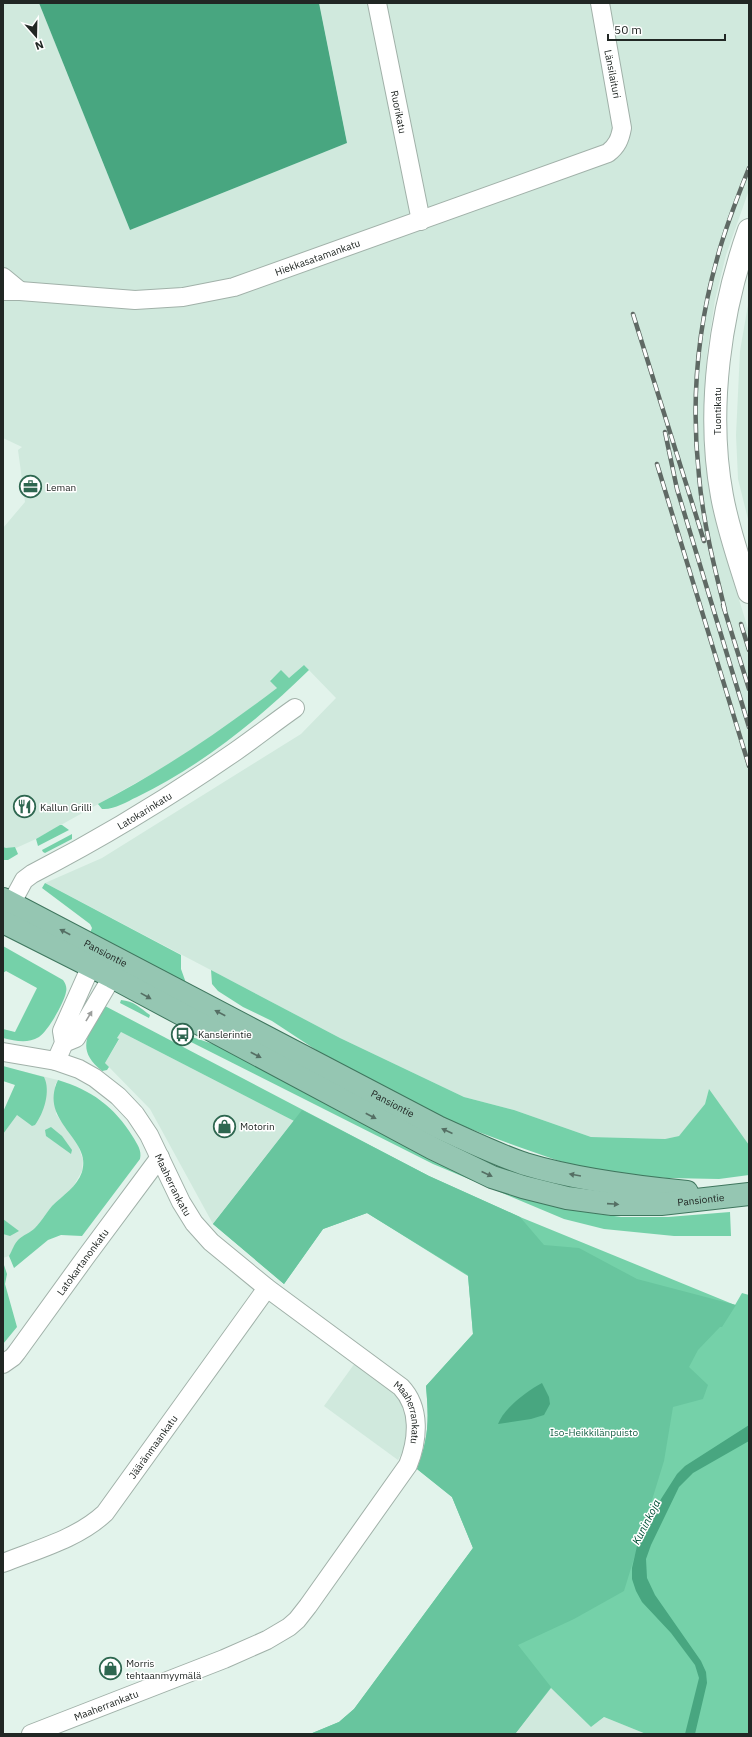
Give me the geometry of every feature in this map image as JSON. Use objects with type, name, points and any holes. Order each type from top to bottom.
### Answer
[{"type":"main road","name":"Pansiontie","points":[[5,910],[92,966],[112,967]]},
{"type":"main road","name":"Pansiontie","points":[[5,910],[112,967],[432,1148],[492,1177],[523,1187],[567,1198],[612,1204],[661,1204],[724,1195],[749,1194]]},
{"type":"street","name":"Ruorikatu","points":[[377,3],[421,221]]},
{"type":"street","name":"Länsilaituri","points":[[600,3],[621,116],[621,137],[617,144]]},
{"type":"street","name":"Hiekkasatamankatu","points":[[12,291],[135,300],[189,296],[234,287],[580,164],[608,153],[617,144]]},
{"type":"street","name":"Tuontikatu","points":[[749,230],[733,283],[723,333],[717,383],[716,409],[719,472],[722,496],[729,526],[749,592]]},
{"type":"street","points":[[3,277],[12,291]]},
{"type":"street","name":"Latokarinkatu","points":[[5,910],[24,880],[32,874],[88,844],[157,802],[236,751],[295,708]]},
{"type":"street","points":[[3,1052],[56,1061],[64,1043],[62,1031],[92,966]]},
{"type":"street","points":[[64,1043],[76,1038],[112,967]]},
{"type":"street","name":"Maaherrankatu","points":[[31,1734],[224,1659],[267,1640],[289,1627],[297,1620],[308,1606],[408,1465],[415,1443],[416,1422],[413,1407],[405,1391],[267,1288],[211,1242],[194,1223],[181,1202],[149,1135],[135,1114],[118,1096],[95,1078],[79,1069],[56,1061]]},
{"type":"street","name":"Latokartanonkatu","points":[[3,1364],[17,1352],[160,1157]]},
{"type":"street","name":"Jääränmaankatu","points":[[3,1563],[72,1536],[92,1525],[105,1513],[267,1288]]},
{"type":"shaded area","points":[[3,3],[39,3],[130,230],[347,143],[319,3],[749,3],[749,190],[726,255],[715,300],[707,353],[704,410],[706,466],[710,494],[718,531],[749,632],[749,1145],[709,1090],[705,1104],[683,1132],[679,1136],[665,1139],[591,1137],[514,1110],[464,1097],[340,1038],[45,883],[102,858],[301,734],[336,698],[304,665],[289,678],[281,671],[270,680],[277,688],[223,729],[166,766],[36,839],[16,848],[3,849],[3,528],[25,502],[18,450],[22,447],[3,438]]},
{"type":"shaded area","points":[[39,3],[319,3],[347,143],[130,230]]},
{"type":"shaded area","points":[[749,299],[749,523],[738,479],[736,435],[740,351]]},
{"type":"shaded area","name":"Motorin","points":[[121,1032],[294,1121],[213,1224],[150,1109],[105,1063],[119,1040],[117,1038]]},
{"type":"shaded area","points":[[21,1071],[58,1080],[55,1085],[56,1114],[78,1145],[83,1160],[82,1171],[73,1187],[52,1206],[35,1229],[17,1241],[9,1256],[3,1258],[3,1112]]},
{"type":"shaded area","points":[[355,1363],[396,1395],[402,1403],[409,1422],[404,1449],[398,1460],[324,1406]]},
{"type":"shaded area","points":[[542,1383],[549,1397],[550,1404],[544,1415],[531,1419],[498,1424],[505,1412],[511,1406],[523,1395]]},
{"type":"shaded area","points":[[749,1425],[749,1441],[693,1473],[679,1487],[651,1545],[646,1559],[647,1578],[655,1595],[701,1661],[706,1672],[707,1683],[695,1734],[685,1734],[699,1678],[695,1665],[671,1633],[642,1602],[632,1579],[632,1568],[637,1546],[661,1499],[677,1474],[685,1466]]},
{"type":"shaded area","points":[[551,1687],[591,1727],[604,1717],[646,1734],[515,1734]]},
{"type":"green space","points":[[304,665],[309,670],[270,707],[228,741],[184,771],[161,785],[120,805],[102,809],[98,804],[145,778],[212,735],[277,688],[270,681],[281,670],[289,678]]},
{"type":"green space","points":[[60,825],[69,830],[38,846],[36,839]]},
{"type":"green space","points":[[72,834],[72,839],[45,853],[43,852],[42,850]]},
{"type":"green space","points":[[3,847],[15,847],[18,854],[8,860],[3,860]]},
{"type":"green space","points":[[45,883],[181,955],[181,969],[186,983],[90,933],[92,928],[90,924],[42,888]]},
{"type":"green space","points":[[3,946],[63,980],[66,984],[65,997],[47,1029],[39,1037],[30,1041],[3,1038],[3,1029],[15,1032],[37,988],[6,971],[3,973]]},
{"type":"green space","points":[[211,970],[340,1038],[464,1097],[514,1110],[591,1137],[665,1139],[679,1136],[705,1104],[709,1089],[749,1145],[749,1175],[719,1179],[667,1178],[623,1175],[591,1169],[559,1161],[436,1116],[342,1067],[272,1021],[243,1007],[218,991],[212,984]]},
{"type":"green space","points":[[121,1000],[137,1005],[150,1015],[149,1018],[120,1003]]},
{"type":"green space","name":"Iso-Heikkilänpuisto","points":[[105,1006],[429,1176],[520,1217],[735,1305],[742,1293],[749,1295],[749,1734],[646,1734],[604,1717],[591,1727],[551,1688],[515,1734],[310,1734],[339,1722],[354,1709],[473,1548],[452,1497],[417,1469],[426,1438],[428,1409],[426,1386],[473,1334],[468,1276],[367,1213],[323,1229],[284,1284],[213,1224],[294,1121],[121,1032],[117,1038],[119,1039],[105,1063],[109,1067],[107,1070],[102,1071],[93,1063],[88,1055],[86,1047],[90,1031]]},
{"type":"green space","points":[[186,1035],[222,1047],[579,1211],[621,1217],[668,1217],[730,1212],[731,1236],[674,1236],[604,1229],[564,1219],[433,1164],[187,1040],[185,1037]]},
{"type":"green space","points":[[3,1066],[44,1077],[47,1095],[44,1108],[35,1125],[32,1126],[17,1115],[3,1134],[3,1112],[15,1085],[3,1081]]},
{"type":"green space","points":[[58,1080],[91,1094],[110,1108],[126,1126],[136,1142],[140,1150],[140,1159],[82,1236],[61,1235],[48,1240],[14,1268],[9,1256],[14,1246],[20,1238],[40,1223],[52,1206],[77,1182],[82,1172],[83,1160],[80,1150],[60,1119],[55,1107],[54,1095]]},
{"type":"green space","name":"Iso-Heikkilänpuisto","points":[[302,1110],[429,1176],[520,1217],[544,1245],[579,1248],[637,1279],[736,1305],[722,1327],[720,1327],[698,1350],[689,1367],[708,1385],[703,1399],[673,1407],[664,1461],[624,1591],[574,1619],[518,1645],[551,1687],[515,1734],[310,1734],[339,1722],[354,1709],[473,1548],[452,1497],[417,1469],[426,1438],[428,1409],[426,1386],[473,1334],[468,1275],[367,1213],[323,1229],[284,1284],[213,1224]]},
{"type":"green space","points":[[51,1127],[62,1136],[72,1150],[71,1154],[46,1136],[45,1130]]},
{"type":"green space","points":[[3,1219],[19,1231],[10,1236],[3,1234]]},
{"type":"green space","points":[[3,1262],[7,1274],[5,1284],[17,1327],[3,1344]]},
{"type":"railway","points":[[725,610],[709,544],[703,510],[697,449],[696,394],[700,340],[710,286],[724,236],[749,168]]},
{"type":"railway","points":[[633,314],[704,541]]},
{"type":"railway","points":[[665,432],[677,489],[749,727]]},
{"type":"railway","points":[[657,464],[749,766]]},
{"type":"railway","points":[[723,605],[749,689]]},
{"type":"railway","points":[[741,624],[749,650]]},
{"type":"place","name":"Leman","points":[[30,487]]},
{"type":"place","name":"Kallun Grilli","points":[[24,807]]},
{"type":"place","name":"Kanslerintie","points":[[182,1034]]},
{"type":"place","name":"Motorin","points":[[225,1126]]},
{"type":"place","name":"Morris tehtaanmyymälä","points":[[111,1669]]},
{"type":"water label","name":"Kuninkoja","points":[[646,1522]]}]
